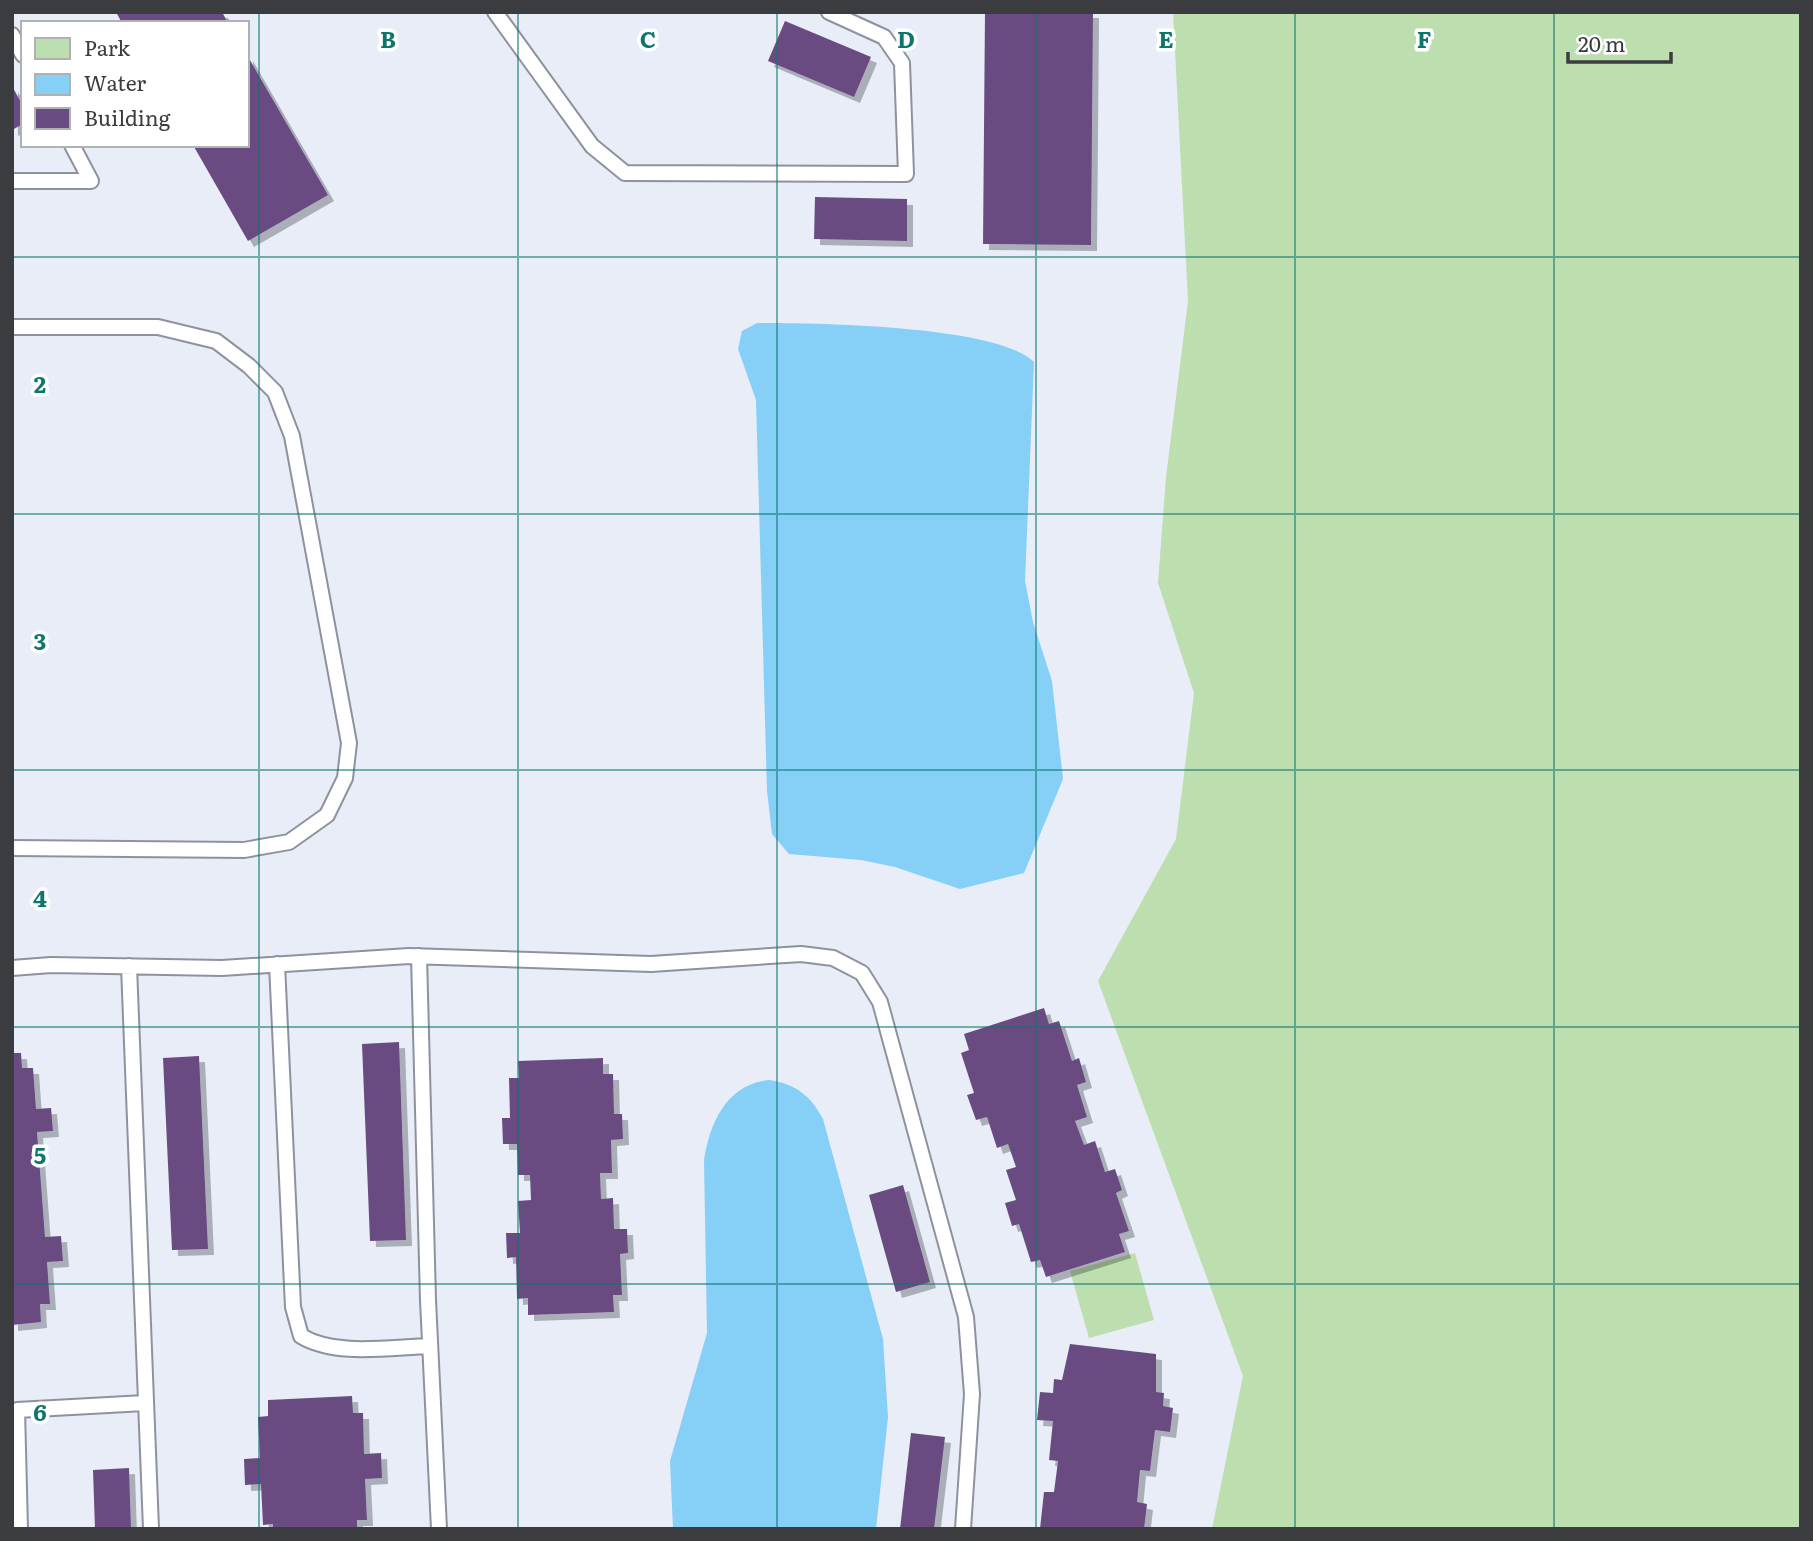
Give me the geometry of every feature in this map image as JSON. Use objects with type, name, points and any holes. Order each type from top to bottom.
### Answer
[{"type":"lane","points":[[495,12],[592,146],[625,173],[906,174],[902,63],[884,37],[829,12]]},
{"type":"lane","points":[[12,35],[21,51]]},
{"type":"lane","points":[[12,181],[91,181],[73,147]]},
{"type":"lane","points":[[12,327],[158,327],[216,341],[249,366],[275,392],[292,436],[349,743],[345,778],[327,816],[289,842],[244,850],[12,848]]},
{"type":"lane","points":[[12,968],[51,965],[222,968],[419,956],[651,964],[801,954],[833,958],[862,973],[880,1002],[966,1317],[972,1394],[963,1529]]},
{"type":"lane","points":[[419,956],[430,1346],[439,1529]]},
{"type":"lane","points":[[276,964],[293,1307],[301,1336],[315,1344],[338,1347],[430,1346]]},
{"type":"lane","points":[[130,966],[151,1529]]},
{"type":"lane","points":[[20,1529],[16,1410],[145,1403]]},
{"type":"green space","points":[[1173,12],[1801,12],[1801,1529],[1212,1529],[1243,1376],[1098,981],[1176,839],[1194,693],[1158,583],[1166,477],[1188,301]]},
{"type":"green space","points":[[1135,1253],[1154,1320],[1089,1338],[1070,1271]]},
{"type":"water","points":[[757,323],[859,326],[945,333],[983,340],[1014,350],[1034,362],[1025,581],[1033,622],[1052,681],[1063,779],[1024,873],[960,889],[895,867],[861,860],[789,854],[772,834],[767,791],[756,400],[738,349],[742,331]]},
{"type":"water","points":[[769,1080],[802,1092],[823,1119],[883,1339],[888,1417],[876,1529],[673,1529],[670,1461],[707,1333],[704,1160],[711,1132],[723,1107],[742,1089]]},
{"type":"building","points":[[116,12],[222,12],[227,21],[121,21]]},
{"type":"building","points":[[985,12],[1093,12],[1091,245],[983,244]]},
{"type":"building","points":[[785,21],[871,57],[854,97],[768,61]]},
{"type":"building","points":[[248,57],[328,195],[248,241],[194,147],[248,147]]},
{"type":"building","points":[[12,86],[21,102],[21,125],[12,130]]},
{"type":"building","points":[[815,197],[907,199],[907,241],[814,239]]},
{"type":"building","points":[[1044,1008],[1049,1024],[1059,1021],[1072,1061],[1079,1058],[1086,1082],[1077,1085],[1087,1117],[1075,1121],[1084,1145],[1095,1141],[1105,1172],[1115,1169],[1122,1190],[1116,1193],[1129,1231],[1119,1234],[1125,1252],[1046,1277],[1040,1260],[1031,1262],[1019,1224],[1012,1226],[1005,1203],[1016,1200],[1006,1170],[1016,1167],[1008,1144],[997,1148],[987,1117],[976,1120],[967,1095],[974,1093],[961,1053],[969,1050],[964,1034]]},
{"type":"building","points":[[399,1042],[406,1240],[370,1241],[362,1044]]},
{"type":"building","points":[[12,1053],[21,1053],[22,1068],[33,1068],[36,1109],[51,1108],[53,1131],[37,1132],[45,1237],[61,1236],[63,1261],[47,1262],[50,1304],[40,1304],[41,1322],[12,1325]]},
{"type":"building","points":[[199,1056],[208,1249],[172,1250],[163,1058]]},
{"type":"building","points":[[603,1058],[603,1074],[613,1074],[614,1114],[622,1114],[623,1139],[611,1140],[612,1173],[600,1173],[601,1199],[613,1198],[614,1229],[627,1229],[628,1253],[620,1254],[622,1295],[613,1295],[614,1312],[528,1315],[528,1298],[517,1299],[516,1257],[507,1258],[506,1233],[520,1233],[518,1201],[531,1200],[530,1175],[518,1175],[517,1144],[503,1144],[502,1118],[510,1118],[509,1078],[519,1078],[518,1061]]},
{"type":"building","points":[[903,1185],[930,1282],[896,1292],[869,1195]]},
{"type":"building","points":[[1070,1344],[1156,1354],[1156,1392],[1164,1393],[1163,1406],[1173,1408],[1170,1432],[1155,1430],[1150,1471],[1140,1470],[1137,1502],[1147,1504],[1144,1529],[1040,1529],[1044,1492],[1054,1492],[1058,1461],[1049,1460],[1053,1421],[1037,1420],[1040,1392],[1053,1393],[1054,1379],[1062,1380]]},
{"type":"building","points":[[352,1396],[353,1413],[363,1413],[364,1454],[381,1453],[382,1478],[365,1479],[367,1520],[357,1520],[357,1529],[273,1529],[273,1524],[263,1525],[261,1484],[245,1485],[244,1459],[260,1458],[258,1417],[268,1416],[268,1400]]},
{"type":"building","points":[[911,1433],[945,1437],[934,1529],[900,1529]]},
{"type":"building","points":[[129,1468],[131,1529],[95,1529],[93,1470]]}]
